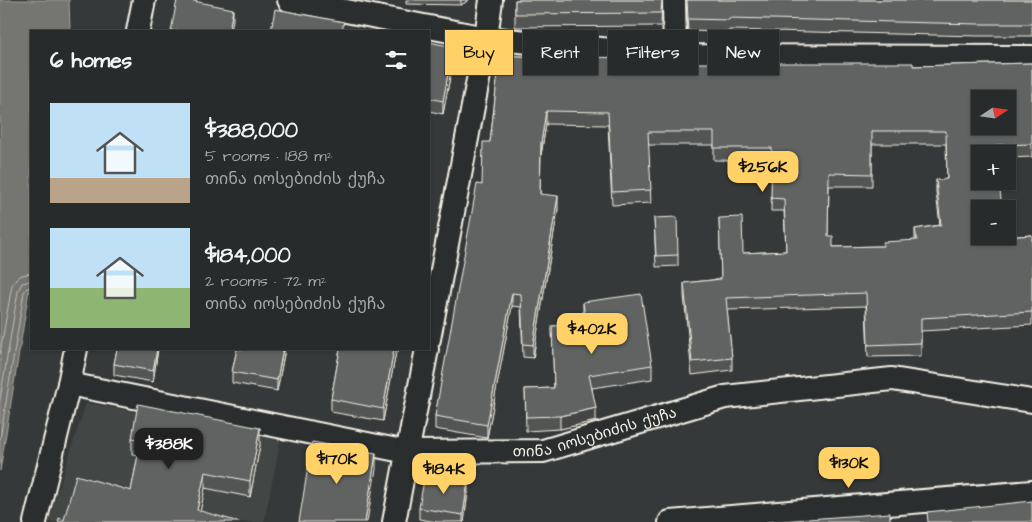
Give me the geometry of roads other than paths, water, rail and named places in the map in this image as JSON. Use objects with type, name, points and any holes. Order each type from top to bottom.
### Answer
[{"type":"street","points":[[138,30],[144,0]]},
{"type":"street","points":[[289,0],[445,30]]},
{"type":"street","points":[[487,30],[491,0]]},
{"type":"street","points":[[674,0],[674,30]]},
{"type":"street","points":[[513,41],[608,50]]},
{"type":"street","points":[[698,56],[1032,58]]},
{"type":"street","points":[[430,333],[479,75]]},
{"type":"street","points":[[35,522],[76,350]]},
{"type":"street","points":[[394,522],[427,350]]},
{"type":"street","name":"თინა იოსებიძის ქუჩა","points":[[69,384],[407,452],[543,451],[725,397],[892,379],[1032,401]]},
{"type":"street","points":[[670,522],[1032,492]]},
{"type":"water","points":[[0,0],[69,0],[70,30],[30,30],[30,284],[0,471]]}]
